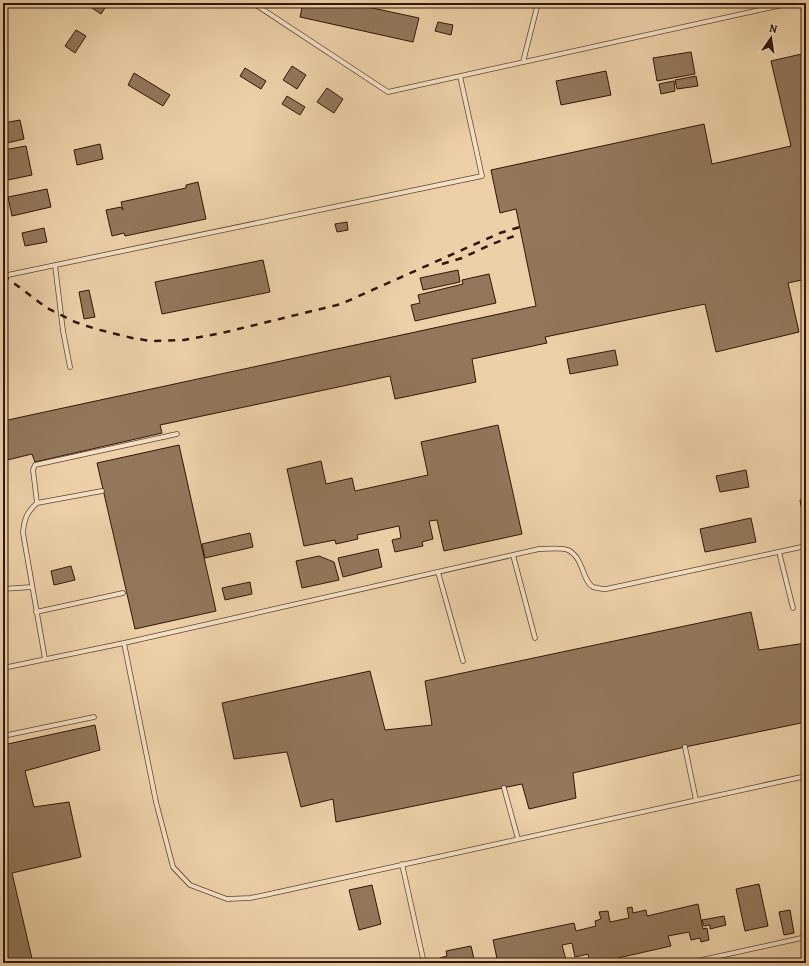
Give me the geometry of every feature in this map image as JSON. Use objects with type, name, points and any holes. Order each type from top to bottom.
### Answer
[{"type":"lane","points":[[253,3],[388,92],[791,3]]},
{"type":"lane","points":[[523,62],[538,3]]},
{"type":"lane","points":[[3,276],[482,176],[460,76]]},
{"type":"lane","points":[[55,265],[63,331],[70,367]]},
{"type":"lane","points":[[37,503],[33,470],[35,465],[177,434]]},
{"type":"lane","points":[[45,659],[23,533],[25,517],[37,503],[102,491]]},
{"type":"lane","points":[[3,668],[124,643],[540,549],[568,550],[578,559],[589,584],[606,590],[806,546]]},
{"type":"lane","points":[[779,552],[793,608]]},
{"type":"lane","points":[[513,555],[535,638]]},
{"type":"lane","points":[[438,572],[463,661]]},
{"type":"lane","points":[[3,589],[32,587]]},
{"type":"lane","points":[[36,612],[123,593]]},
{"type":"lane","points":[[124,643],[156,802],[173,867],[190,885],[227,899],[250,898],[806,776]]},
{"type":"lane","points":[[3,736],[94,716]]},
{"type":"lane","points":[[685,747],[696,800]]},
{"type":"lane","points":[[504,788],[518,839]]},
{"type":"lane","points":[[402,864],[424,963]]},
{"type":"lane","points":[[688,963],[806,937]]},
{"type":"building","points":[[91,3],[108,3],[101,14],[89,6]]},
{"type":"building","points":[[303,3],[349,3],[419,18],[413,42],[300,17]]},
{"type":"building","points":[[438,22],[453,25],[451,35],[435,31]]},
{"type":"building","points":[[76,30],[86,36],[75,53],[65,46]]},
{"type":"building","points":[[691,52],[695,74],[657,81],[653,58]]},
{"type":"building","points":[[806,53],[806,279],[788,283],[799,332],[716,352],[705,304],[545,337],[547,343],[472,359],[476,382],[395,399],[390,376],[160,425],[162,433],[35,462],[32,454],[3,461],[3,421],[536,306],[516,209],[500,213],[491,170],[704,124],[712,164],[791,146],[771,61]]},
{"type":"building","points":[[292,66],[306,75],[297,89],[283,80]]},
{"type":"building","points":[[245,68],[266,81],[261,89],[240,76]]},
{"type":"building","points":[[606,71],[611,95],[561,105],[556,81]]},
{"type":"building","points":[[134,73],[170,95],[163,106],[128,85]]},
{"type":"building","points":[[696,76],[698,86],[677,89],[675,80]]},
{"type":"building","points":[[674,81],[675,91],[661,94],[659,84]]},
{"type":"building","points":[[327,88],[343,99],[334,113],[317,102]]},
{"type":"building","points":[[287,96],[305,107],[300,115],[282,104]]},
{"type":"building","points":[[20,120],[24,139],[3,144],[3,123]]},
{"type":"building","points":[[100,144],[103,159],[77,165],[74,150]]},
{"type":"building","points":[[26,146],[32,175],[3,181],[3,150]]},
{"type":"building","points":[[198,182],[206,219],[125,236],[124,233],[112,236],[106,210],[121,207],[123,210],[121,202],[186,188],[186,185]]},
{"type":"building","points":[[47,189],[51,207],[12,216],[8,197]]},
{"type":"building","points":[[347,222],[348,230],[337,232],[335,224]]},
{"type":"building","points":[[44,228],[47,242],[25,246],[22,233]]},
{"type":"building","points":[[263,260],[270,292],[162,314],[155,282]]},
{"type":"building","points":[[458,270],[460,282],[423,290],[420,278]]},
{"type":"building","points":[[489,274],[496,303],[415,321],[411,305],[420,303],[418,295],[463,284],[462,280]]},
{"type":"building","points":[[89,290],[95,317],[84,319],[79,292]]},
{"type":"building","points":[[615,350],[618,365],[570,374],[567,359]]},
{"type":"building","points":[[498,425],[522,534],[444,551],[437,520],[429,521],[433,539],[422,542],[423,546],[395,552],[392,540],[401,538],[399,526],[357,535],[358,539],[336,544],[335,540],[304,546],[287,469],[321,461],[326,484],[352,478],[355,491],[428,475],[421,442]]},
{"type":"building","points":[[179,445],[216,611],[135,629],[97,463]]},
{"type":"building","points":[[746,470],[749,487],[720,492],[716,476]]},
{"type":"building","points":[[806,499],[806,522],[804,522],[800,500]]},
{"type":"building","points":[[751,518],[756,542],[705,552],[700,529]]},
{"type":"building","points":[[250,533],[253,547],[205,558],[202,544]]},
{"type":"building","points":[[378,549],[382,567],[343,577],[338,558]]},
{"type":"building","points":[[319,556],[334,562],[339,580],[302,588],[296,561]]},
{"type":"building","points":[[71,566],[75,580],[54,585],[51,571]]},
{"type":"building","points":[[250,582],[252,594],[225,600],[222,588]]},
{"type":"building","points":[[751,612],[759,650],[806,643],[806,722],[685,747],[573,773],[576,798],[529,809],[522,784],[336,822],[333,799],[301,807],[287,752],[234,759],[222,703],[370,671],[385,730],[432,725],[425,681]]},
{"type":"building","points":[[95,725],[100,750],[25,771],[34,807],[69,802],[81,857],[12,873],[33,963],[3,963],[3,745]]},
{"type":"building","points":[[759,884],[768,926],[745,931],[736,889]]},
{"type":"building","points":[[372,885],[381,924],[359,930],[349,890]]},
{"type":"building","points":[[698,904],[703,929],[707,928],[709,940],[701,942],[700,938],[691,940],[689,932],[668,936],[671,946],[618,958],[620,963],[610,963],[610,960],[590,963],[588,954],[575,957],[572,943],[562,945],[566,960],[552,963],[498,963],[493,940],[574,923],[576,931],[596,926],[595,921],[601,919],[599,912],[608,911],[610,922],[629,918],[627,908],[632,907],[633,913],[646,910],[647,916]]},
{"type":"building","points":[[790,910],[794,933],[784,935],[779,912]]},
{"type":"building","points":[[724,916],[726,925],[710,929],[710,925],[704,926],[702,920]]},
{"type":"building","points":[[471,946],[474,959],[454,963],[441,963],[440,958],[447,956],[446,951]]},
{"type":"railway","points":[[3,275],[47,308],[75,322],[132,338],[151,341],[184,340],[222,333],[341,304],[500,233],[520,227]]},
{"type":"railway","points":[[442,264],[462,258],[492,244],[517,235]]}]
